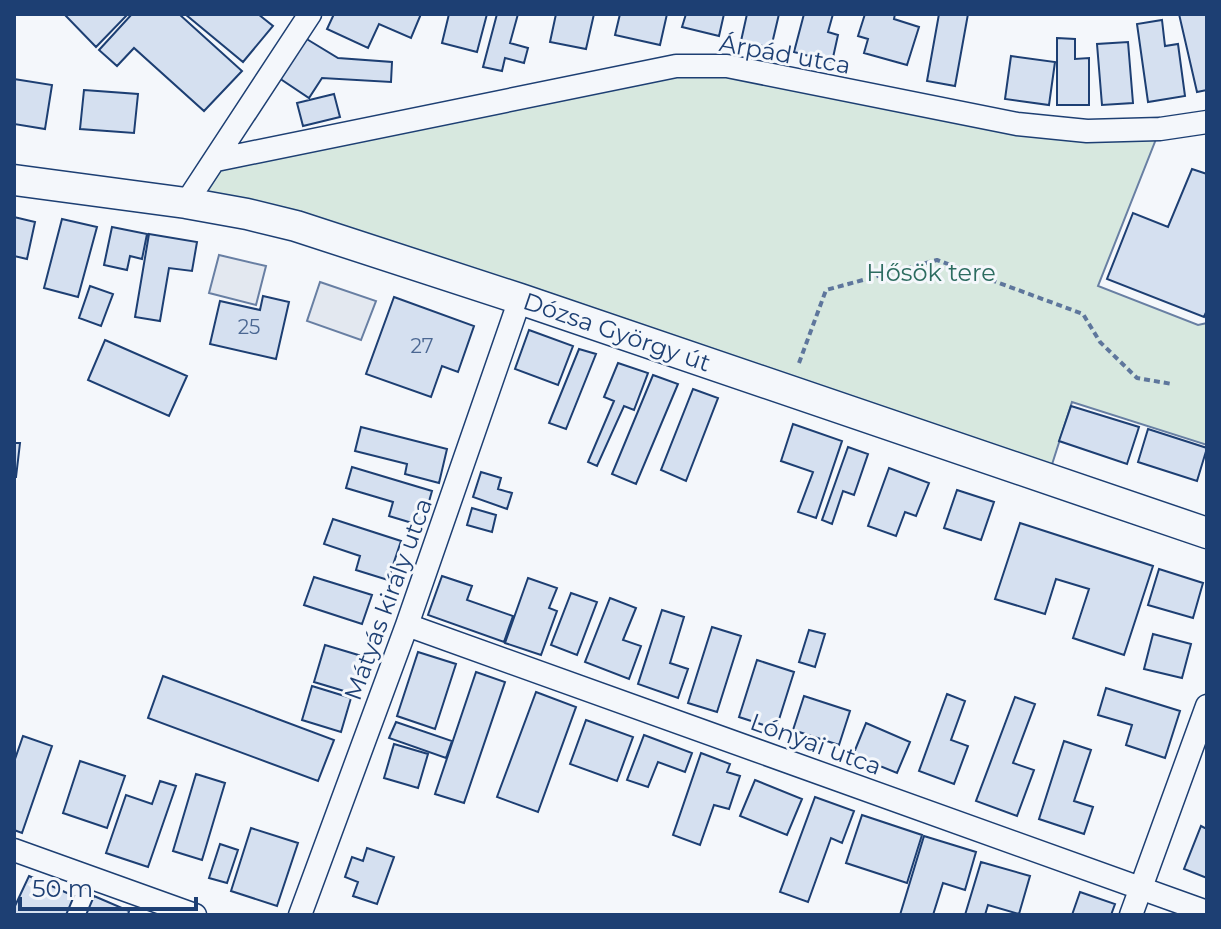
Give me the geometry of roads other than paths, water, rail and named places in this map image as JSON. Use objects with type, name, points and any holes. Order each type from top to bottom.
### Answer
[{"type":"main road","name":"Dózsa György út","points":[[14,180],[186,203],[296,226],[1207,533]]},
{"type":"street","points":[[186,203],[310,14]]},
{"type":"street","name":"Árpád utca","points":[[216,160],[676,66],[727,66],[1017,124],[1087,131],[1151,130],[1207,122]]},
{"type":"street","name":"Mátyás király utca","points":[[300,915],[407,625],[520,299]]},
{"type":"street","name":"Lónyai utca","points":[[407,625],[1207,912]]},
{"type":"street","points":[[1131,915],[1207,706]]},
{"type":"street","points":[[17,859],[195,915]]},
{"type":"park label","name":"Hősök tere","points":[[931,272]]}]
